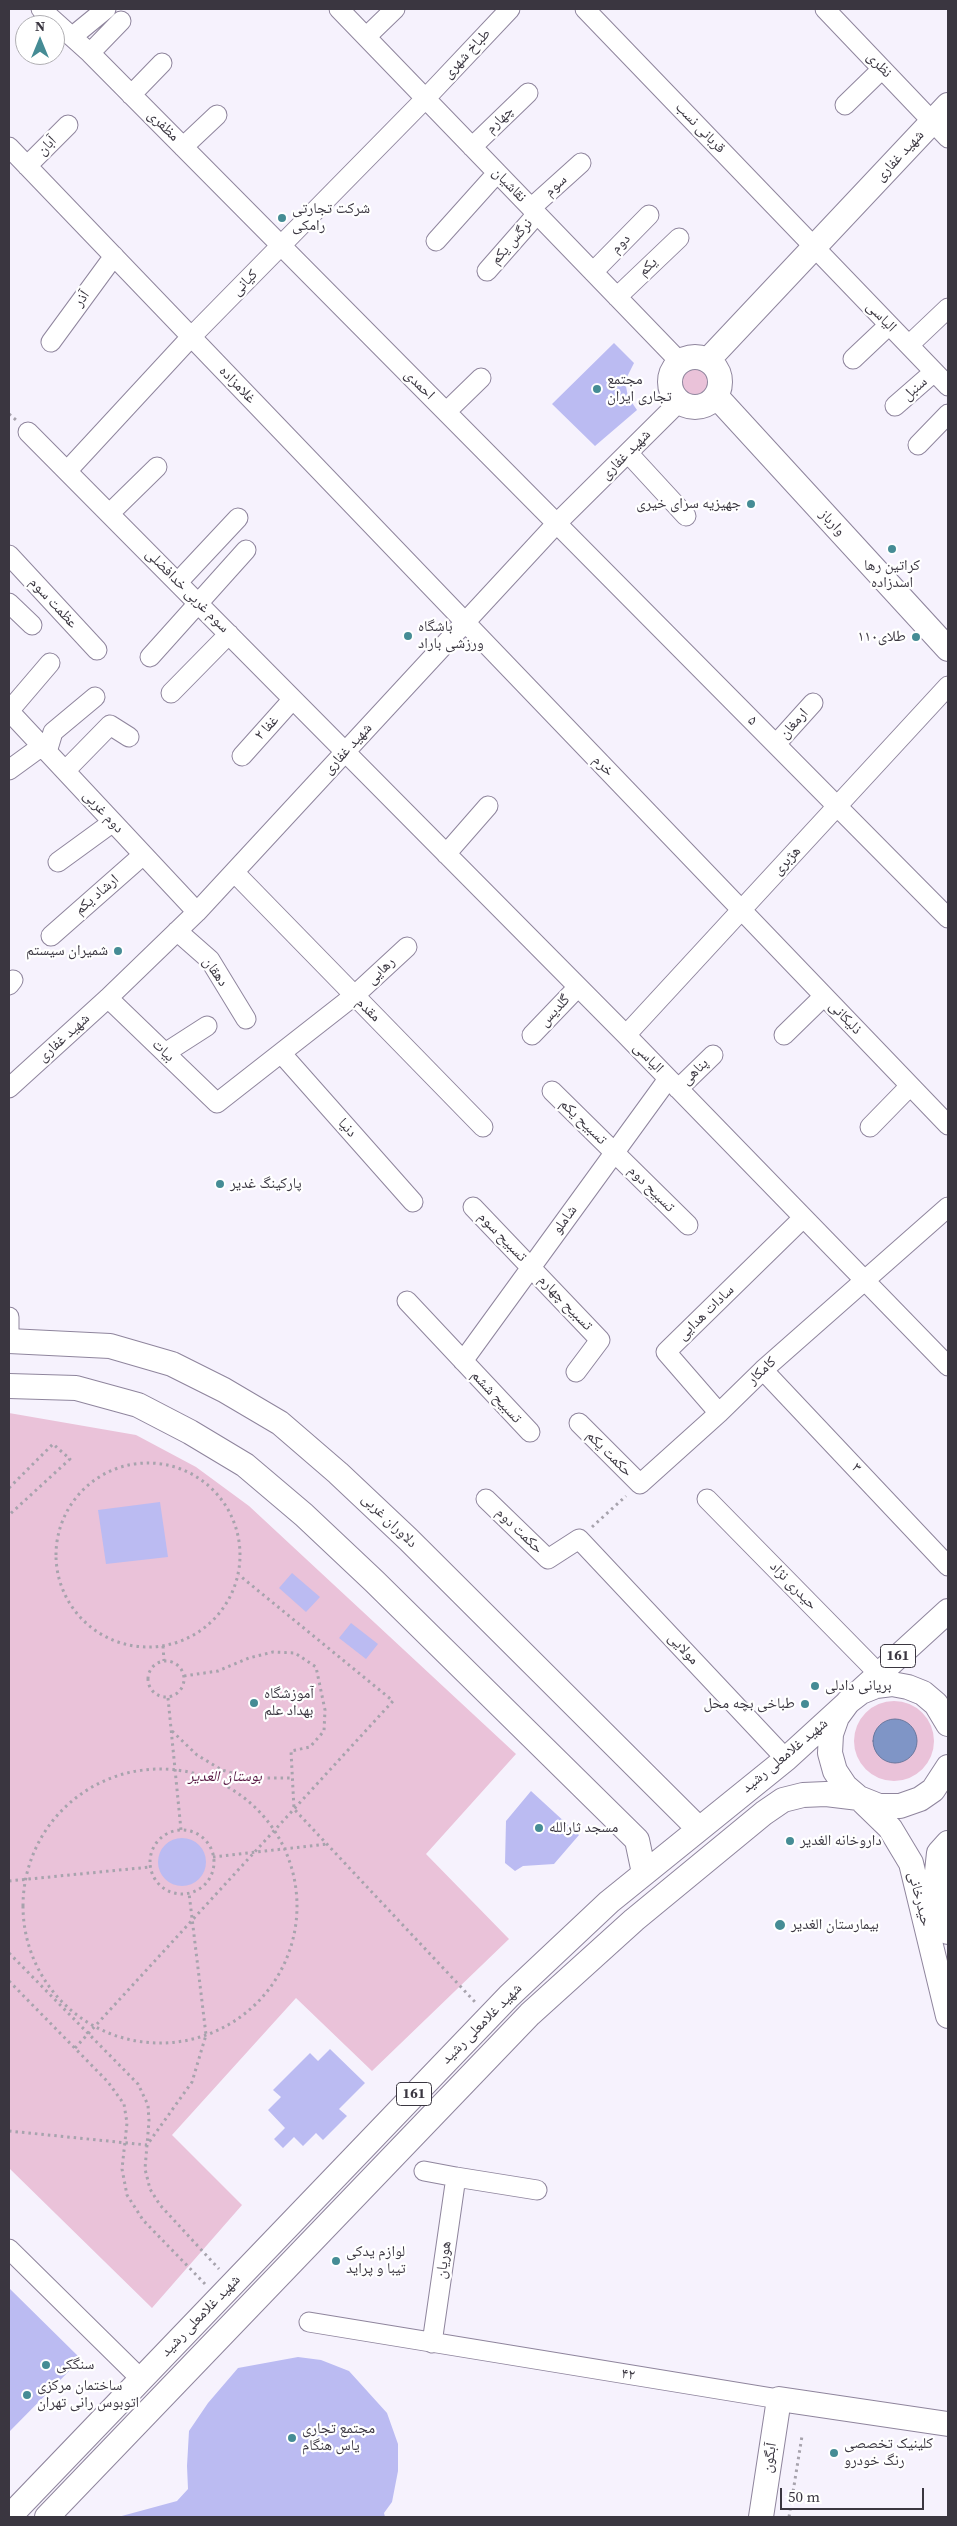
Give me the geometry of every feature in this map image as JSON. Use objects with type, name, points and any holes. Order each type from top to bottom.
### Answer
[{"type":"main road","name":"شهید غفاری","points":[[708,360],[814,247],[943,122]]},
{"type":"main road","points":[[694,357],[708,360],[719,372],[721,380],[716,396],[703,406],[695,407],[679,402],[674,396],[670,382],[674,367],[680,362],[694,357]]},
{"type":"main road","name":"وارباز","points":[[716,396],[948,650]]},
{"type":"main road","name":"دلاوران غربی","points":[[9,1341],[110,1346],[172,1364],[224,1390],[280,1423],[338,1473],[408,1539],[698,1828]]},
{"type":"main road","points":[[9,1386],[76,1388],[138,1406],[190,1432],[246,1465],[304,1515],[374,1581],[637,1840],[644,1873]]},
{"type":"main road","name":"شهید غلامعلی رشید","points":[[9,2517],[489,2017],[609,1902],[786,1758],[948,1611]]},
{"type":"main road","points":[[848,1702],[861,1692],[876,1686],[892,1684],[908,1687],[923,1693],[936,1704],[948,1724]]},
{"type":"main road","name":"حیدرخانی","points":[[848,1702],[837,1717],[831,1734],[830,1753],[835,1771],[845,1786],[890,1828],[911,1863],[948,2016]]},
{"type":"main road","points":[[920,1800],[933,1790],[943,1778],[948,1767]]},
{"type":"main road","name":"شهید غلامعلی رشید","points":[[48,2517],[530,2014],[634,1920],[764,1813],[783,1800],[803,1795],[859,1798]]},
{"type":"main road","points":[[859,1798],[879,1806],[900,1806],[920,1800],[948,1802]]},
{"type":"main road","name":"حیدرخانی","points":[[948,1843],[939,1852],[936,1881],[948,1932]]},
{"type":"main road","name":"۴۲","points":[[779,2399],[948,2424]]},
{"type":"main road","name":"آبگون","points":[[761,2517],[779,2399]]},
{"type":"street","name":"مظفری","points":[[41,9],[73,36],[282,246]]},
{"type":"street","points":[[73,36],[106,9]]},
{"type":"street","name":"نقاشیان","points":[[339,9],[680,362]]},
{"type":"street","points":[[366,37],[395,9]]},
{"type":"street","name":"طباخ شهری","points":[[425,99],[510,9]]},
{"type":"street","name":"قربانی نسب","points":[[585,9],[814,247]]},
{"type":"street","name":"نظری","points":[[825,9],[882,69],[943,122]]},
{"type":"street","points":[[90,53],[121,21]]},
{"type":"street","points":[[131,95],[162,63]]},
{"type":"street","points":[[845,105],[882,69]]},
{"type":"street","name":"چهارم","points":[[472,147],[528,93]]},
{"type":"street","name":"کیانی","points":[[68,470],[191,337],[425,99]]},
{"type":"street","points":[[183,147],[217,116]]},
{"type":"street","name":"آبان","points":[[27,166],[68,125]]},
{"type":"street","name":"غلامزاده","points":[[9,147],[465,622]]},
{"type":"street","name":"سوم","points":[[534,211],[581,163]]},
{"type":"street","points":[[436,242],[497,173]]},
{"type":"street","name":"نرگس یکم","points":[[487,270],[534,211]]},
{"type":"street","name":"دوم","points":[[593,272],[648,215]]},
{"type":"street","name":"یکم","points":[[617,297],[679,238]]},
{"type":"street","name":"احمدی","points":[[282,246],[557,523]]},
{"type":"street","name":"الیاسی","points":[[814,247],[948,386]]},
{"type":"street","name":"آذر","points":[[51,342],[114,256]]},
{"type":"street","points":[[909,345],[948,308]]},
{"type":"street","points":[[853,359],[889,325]]},
{"type":"street","name":"سنبل","points":[[895,406],[934,372]]},
{"type":"street","points":[[446,412],[481,378]]},
{"type":"street","name":"شهید غفاری","points":[[9,1088],[108,998],[197,912],[557,523],[679,402]]},
{"type":"street","points":[[918,444],[948,414]]},
{"type":"street","name":"سوم غربی خدافضلی","points":[[28,432],[68,470],[345,752]]},
{"type":"street","points":[[628,453],[686,516]]},
{"type":"street","points":[[110,513],[157,467]]},
{"type":"street","points":[[178,582],[238,518]]},
{"type":"street","name":"۵","points":[[557,523],[948,918]]},
{"type":"street","points":[[150,656],[246,550]]},
{"type":"street","name":"عظمت سوم","points":[[9,555],[97,650]]},
{"type":"street","points":[[9,603],[32,625]]},
{"type":"street","name":"خرم","points":[[465,622],[742,910]]},
{"type":"street","points":[[171,693],[229,634]]},
{"type":"street","points":[[9,711],[50,663]]},
{"type":"street","name":"هژبری","points":[[626,1036],[948,686]]},
{"type":"street","points":[[9,770],[45,749],[53,732],[94,698]]},
{"type":"street","name":"غفا ۲","points":[[242,756],[294,699]]},
{"type":"street","name":"ارمغان","points":[[776,744],[813,703]]},
{"type":"street","name":"دوم غربی","points":[[9,711],[197,912]]},
{"type":"street","points":[[65,771],[110,725],[129,737]]},
{"type":"street","name":"الیاسی","points":[[345,752],[578,987],[948,1366]]},
{"type":"street","points":[[446,854],[488,806]]},
{"type":"street","points":[[58,862],[112,822]]},
{"type":"street","name":"ارشاد یکم","points":[[51,936],[143,855]]},
{"type":"street","points":[[234,872],[355,995]]},
{"type":"street","name":"ذلیکانی","points":[[742,910],[948,1125]]},
{"type":"street","name":"دهقان","points":[[177,931],[210,960],[246,1019]]},
{"type":"street","name":"رهایی","points":[[355,995],[407,947]]},
{"type":"street","name":"گلدیس","points":[[532,1035],[578,987]]},
{"type":"street","name":"مقدم","points":[[217,1103],[355,995],[484,1127]]},
{"type":"street","points":[[784,1035],[824,996]]},
{"type":"street","name":"بیات","points":[[108,998],[217,1103]]},
{"type":"street","points":[[165,1053],[207,1026]]},
{"type":"street","name":"دنیا","points":[[281,1053],[413,1202]]},
{"type":"street","name":"پناهی","points":[[673,1084],[713,1055]]},
{"type":"street","name":"شاملو","points":[[463,1361],[615,1153],[673,1084]]},
{"type":"street","points":[[870,1127],[910,1086]]},
{"type":"street","name":"تسبیح یکم","points":[[552,1092],[615,1153]]},
{"type":"street","name":"تسبیح دوم","points":[[615,1153],[688,1226]]},
{"type":"street","name":"تسبیح سوم","points":[[473,1207],[531,1267]]},
{"type":"street","name":"کامکار","points":[[640,1484],[719,1414],[763,1370],[948,1207]]},
{"type":"street","name":"سادات هدایی","points":[[719,1414],[666,1352],[803,1218]]},
{"type":"street","name":"تسبیح چهارم","points":[[531,1267],[600,1340],[576,1372]]},
{"type":"street","name":"تسبیح ششم","points":[[407,1301],[530,1432]]},
{"type":"street","points":[[9,1317],[9,1341]]},
{"type":"street","name":"۳","points":[[763,1370],[948,1566]]},
{"type":"street","name":"حکمت یکم","points":[[579,1423],[640,1484]]},
{"type":"street","name":"حیدری نژاد","points":[[707,1498],[879,1674]]},
{"type":"street","name":"حکمت دوم","points":[[486,1499],[548,1559],[579,1538]]},
{"type":"street","name":"مولایی","points":[[579,1538],[786,1758]]},
{"type":"street","points":[[424,2171],[537,2190]]},
{"type":"street","name":"هوریان","points":[[432,2343],[456,2177]]},
{"type":"street","points":[[9,2249],[141,2379]]},
{"type":"street","name":"۴۲","points":[[308,2322],[779,2399]]},
{"type":"path","points":[[9,1488],[52,1444],[70,1459],[9,1515]]},
{"type":"path","points":[[137,1463],[166,1464],[194,1474],[217,1492],[233,1517],[241,1546],[239,1575],[229,1600],[212,1622],[190,1637],[163,1646],[134,1646],[106,1638],[82,1620],[65,1596],[56,1568],[56,1539],[66,1511],[84,1487],[108,1471],[137,1463]]},
{"type":"path","points":[[579,1538],[640,1484]]},
{"type":"path","points":[[75,2048],[393,1701],[239,1575]]},
{"type":"path","points":[[163,1646],[164,1661]]},
{"type":"path","points":[[184,1676],[218,1671],[249,1658],[273,1652],[295,1653],[316,1667],[325,1710],[324,1731],[310,1747],[291,1751],[294,1809],[489,2017]]},
{"type":"path","points":[[164,1661],[175,1663],[184,1676],[182,1688],[174,1696],[168,1698],[162,1698],[152,1692],[147,1681],[150,1670],[159,1662],[164,1661]]},
{"type":"path","points":[[168,1698],[180,1830]]},
{"type":"path","points":[[172,1731],[197,1755],[222,1770],[250,1778],[293,1778]]},
{"type":"path","points":[[175,1769],[213,1779],[247,1799],[276,1830],[285,1849],[296,1882],[297,1921],[288,1958],[268,1991],[240,2017],[206,2035],[169,2042],[131,2039],[95,2026],[67,2007],[51,1987],[30,1950],[23,1917],[24,1880],[35,1850],[52,1821],[77,1797],[107,1779],[141,1770],[175,1769]]},
{"type":"path","points":[[180,1830],[201,1836],[208,1843],[213,1857],[212,1874],[207,1883],[199,1890],[189,1894],[168,1891],[157,1881],[150,1867],[152,1851],[161,1838],[180,1830]]},
{"type":"path","points":[[213,1857],[327,1844]]},
{"type":"path","points":[[9,1881],[150,1867]]},
{"type":"path","points":[[147,2146],[192,2082],[206,2035],[189,1894]]},
{"type":"path","points":[[9,1953],[138,2084],[148,2104],[149,2120],[145,2169],[150,2189],[160,2205],[226,2291]]},
{"type":"path","points":[[9,1981],[108,2082],[124,2104],[127,2123],[122,2170],[127,2195],[143,2220],[226,2291]]},
{"type":"path","points":[[9,2131],[147,2146]]},
{"type":"path","points":[[789,2517],[802,2436]]},
{"type":"green space","points":[[696,365],[703,366],[708,370],[712,375],[712,389],[708,394],[703,398],[696,399],[689,398],[684,394],[680,389],[679,382],[680,375],[684,370],[689,366]]},
{"type":"green space","name":"بوستان الغدیر","points":[[9,1413],[136,1435],[196,1467],[249,1506],[516,1754],[426,1854],[509,1939],[372,2071],[296,1998],[172,2135],[242,2205],[152,2308],[9,2168]]},
{"type":"green space","points":[[894,1701],[909,1704],[922,1713],[931,1726],[934,1741],[931,1756],[922,1769],[909,1778],[894,1781],[879,1778],[866,1769],[857,1756],[854,1741],[857,1726],[866,1713],[879,1704]]},
{"type":"water","points":[[899,1719],[911,1725],[916,1732],[916,1750],[911,1757],[904,1762],[891,1763],[879,1757],[874,1750],[873,1737],[879,1725],[886,1720]]},
{"type":"building","name":"مجتمع تجاری ایران","points":[[614,343],[634,363],[625,381],[628,397],[637,410],[595,446],[552,404]]},
{"type":"building","points":[[160,1502],[168,1557],[106,1564],[98,1510]]},
{"type":"building","points":[[292,1573],[320,1597],[306,1612],[279,1588]]},
{"type":"building","points":[[351,1623],[378,1644],[366,1659],[339,1638]]},
{"type":"building","name":"مسجد ثارالله","points":[[531,1791],[579,1835],[554,1864],[523,1866],[515,1871],[505,1863],[506,1821]]},
{"type":"building","points":[[182,1838],[191,1840],[199,1845],[204,1853],[206,1862],[204,1871],[199,1879],[191,1884],[182,1886],[173,1884],[165,1879],[160,1871],[158,1862],[160,1853],[165,1845],[173,1840]]},
{"type":"building","points":[[330,2049],[365,2083],[339,2109],[347,2116],[323,2140],[316,2133],[303,2146],[294,2137],[283,2148],[274,2139],[285,2128],[268,2110],[281,2097],[273,2090],[310,2053],[318,2061]]},
{"type":"building","name":"ساختمان مرکزی اتوبوس رانی تهران","points":[[9,2288],[81,2359],[9,2432]]},
{"type":"building","name":"مجتمع تجاری یاس هنگام","points":[[298,2357],[321,2360],[349,2371],[387,2413],[398,2444],[398,2471],[392,2502],[384,2513],[385,2517],[118,2517],[177,2501],[188,2489],[189,2431],[208,2403],[238,2368]]},
{"type":"place","name":"شرکت تجارتی رامکی","points":[[282,218]]},
{"type":"place","name":"مجتمع تجاری ایران","points":[[597,389]]},
{"type":"place","name":"جهیزیه سرای خیری","points":[[751,504]]},
{"type":"place","name":"کراتین رها اسدزاده","points":[[892,549]]},
{"type":"place","name":"باشگاه ورزشی باراد","points":[[408,636]]},
{"type":"place","name":"طلای۱۱۰","points":[[916,637]]},
{"type":"place","name":"شمیران سیستم","points":[[118,951]]},
{"type":"place","name":"پارکینگ غدیر","points":[[220,1184]]},
{"type":"place","name":"بریانی دادلی","points":[[815,1686]]},
{"type":"place","name":"آموزشگاه بهداد علم","points":[[254,1703]]},
{"type":"place","name":"طباخی بچه محل","points":[[805,1704]]},
{"type":"place","name":"مسجد ثارالله","points":[[539,1828]]},
{"type":"place","name":"داروخانه الغدیر","points":[[790,1841]]},
{"type":"place","name":"بیمارستان الغدیر","points":[[780,1925]]},
{"type":"place","name":"لوازم یدکی تیبا و پراید","points":[[336,2261]]},
{"type":"place","name":"سنگکی","points":[[46,2365]]},
{"type":"place","name":"ساختمان مرکزی اتوبوس رانی تهران","points":[[27,2395]]},
{"type":"place","name":"مجتمع تجاری یاس هنگام","points":[[292,2438]]},
{"type":"place","name":"کلینیک تخصصی رنگ خودرو","points":[[834,2453]]}]
